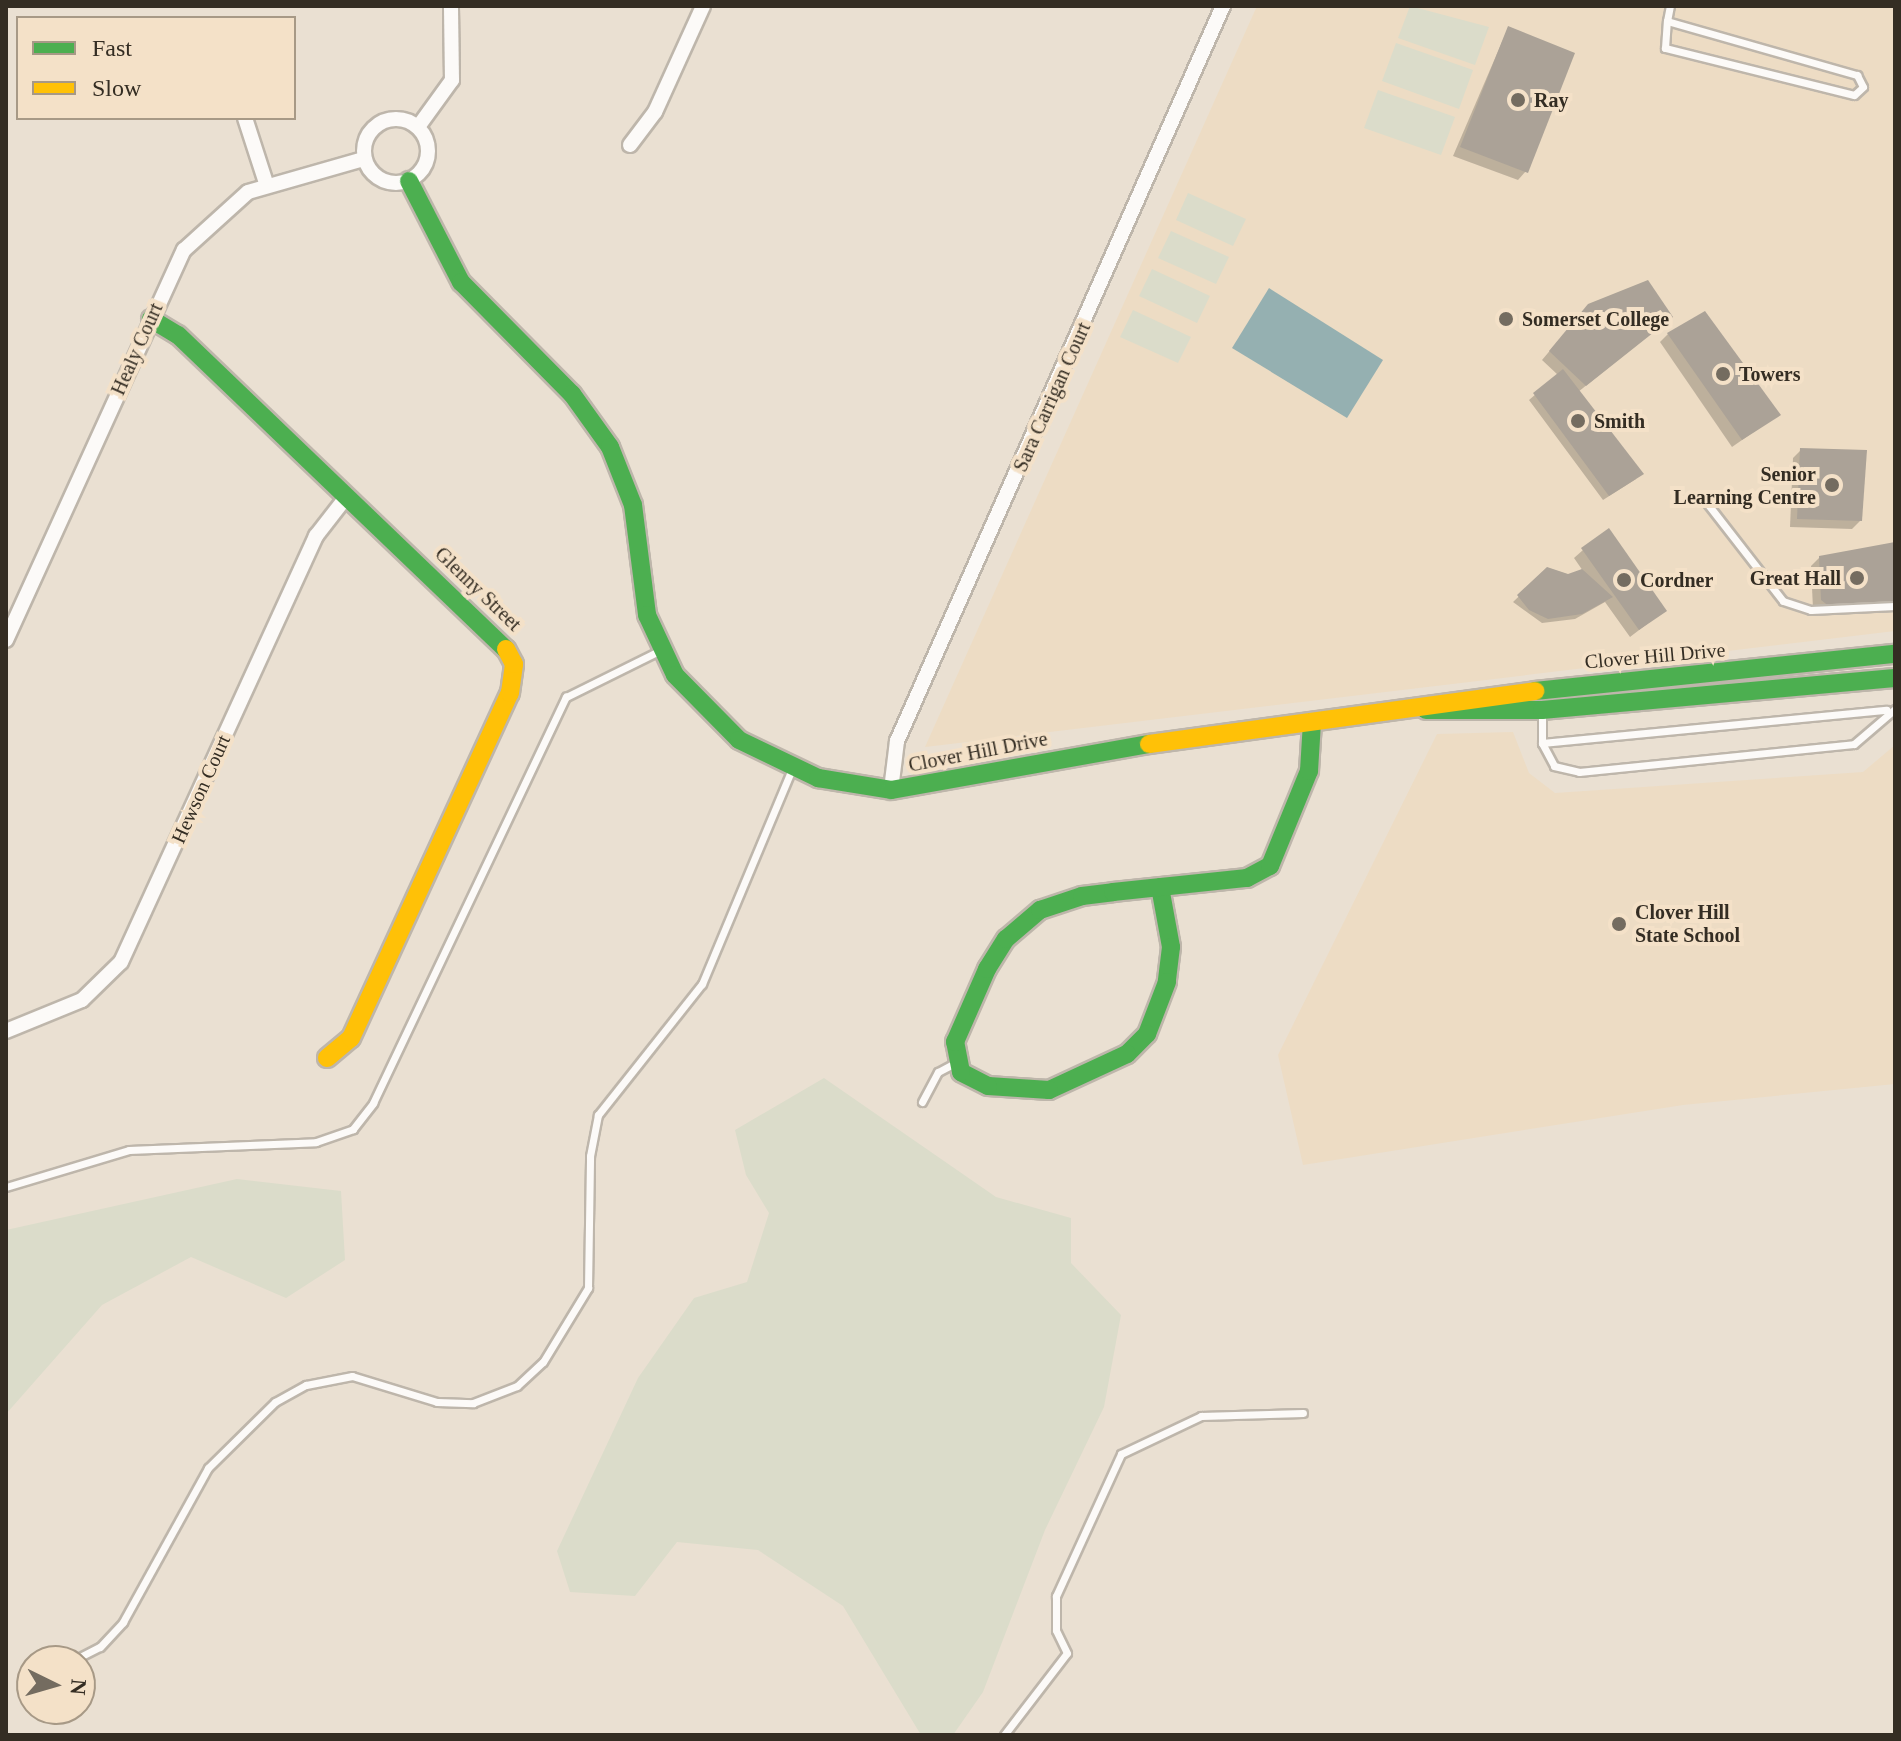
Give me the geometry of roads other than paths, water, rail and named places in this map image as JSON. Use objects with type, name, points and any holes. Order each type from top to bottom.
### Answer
[{"type":"street","points":[[418,127],[452,80],[451,6]]},
{"type":"street","points":[[630,145],[655,112],[703,6]]},
{"type":"street","name":"Sara Carrigan Court","points":[[891,790],[897,741],[1223,6]]},
{"type":"street","points":[[400,119],[418,127],[428,156],[409,181],[382,181],[364,159],[366,138],[380,123],[400,119]]},
{"type":"street","points":[[246,120],[266,183]]},
{"type":"street","name":"Healy Court","points":[[6,640],[184,250],[208,222],[266,183],[364,159]]},
{"type":"street","name":"Clover Hill Drive","points":[[409,181],[461,282],[572,394],[610,447],[633,505],[644,598],[661,650],[719,725],[792,769],[891,790],[1098,751],[1422,709],[1554,687],[1895,654]]},
{"type":"street","name":"Glenny Street","points":[[151,319],[178,335],[501,640],[514,677],[351,1038],[327,1058]]},
{"type":"street","name":"Hewson Court","points":[[6,1031],[82,1000],[121,962],[316,536],[347,496]]},
{"type":"street","name":"Clover Hill Drive","points":[[1422,709],[1542,710],[1895,678]]},
{"type":"street","points":[[1160,887],[1171,947],[1167,982],[1147,1034],[1127,1054],[1049,1090],[979,1084],[956,1062],[955,1042],[976,993],[1015,929],[1068,900],[1160,887],[1247,878],[1270,866],[1309,771],[1312,722]]},
{"type":"lane","points":[[1667,21],[1857,75],[1863,87],[1854,95],[1665,48],[1667,21],[1670,6]]},
{"type":"lane","points":[[1703,498],[1783,601],[1811,610],[1895,606]]},
{"type":"lane","points":[[6,1187],[129,1150],[316,1142],[353,1129],[373,1103],[566,697],[661,650]]},
{"type":"lane","points":[[1554,687],[1542,710],[1542,743],[1564,771],[1854,744],[1891,709]]},
{"type":"lane","points":[[1542,743],[1891,709]]},
{"type":"lane","points":[[96,1649],[123,1622],[208,1468],[275,1402],[306,1385],[352,1376],[437,1402],[473,1403],[517,1386],[543,1362],[588,1288],[590,1156],[598,1115],[702,984],[792,769]]},
{"type":"lane","points":[[922,1102],[938,1072],[956,1062]]},
{"type":"lane","points":[[1004,1735],[1067,1653],[1056,1630],[1056,1596],[1121,1454],[1201,1416],[1303,1413]]},
{"type":"water","points":[[1269,288],[1383,360],[1347,418],[1232,348]]},
{"type":"place","name":"Ray","points":[[1518,100]]},
{"type":"place","name":"Somerset College","points":[[1506,319]]},
{"type":"place","name":"Towers","points":[[1723,374]]},
{"type":"place","name":"Smith","points":[[1578,421]]},
{"type":"place","name":"Senior Learning Centre","points":[[1832,485]]},
{"type":"place","name":"Great Hall","points":[[1857,578]]},
{"type":"place","name":"Cordner","points":[[1624,580]]},
{"type":"place","name":"Clover Hill State School","points":[[1619,924]]}]
